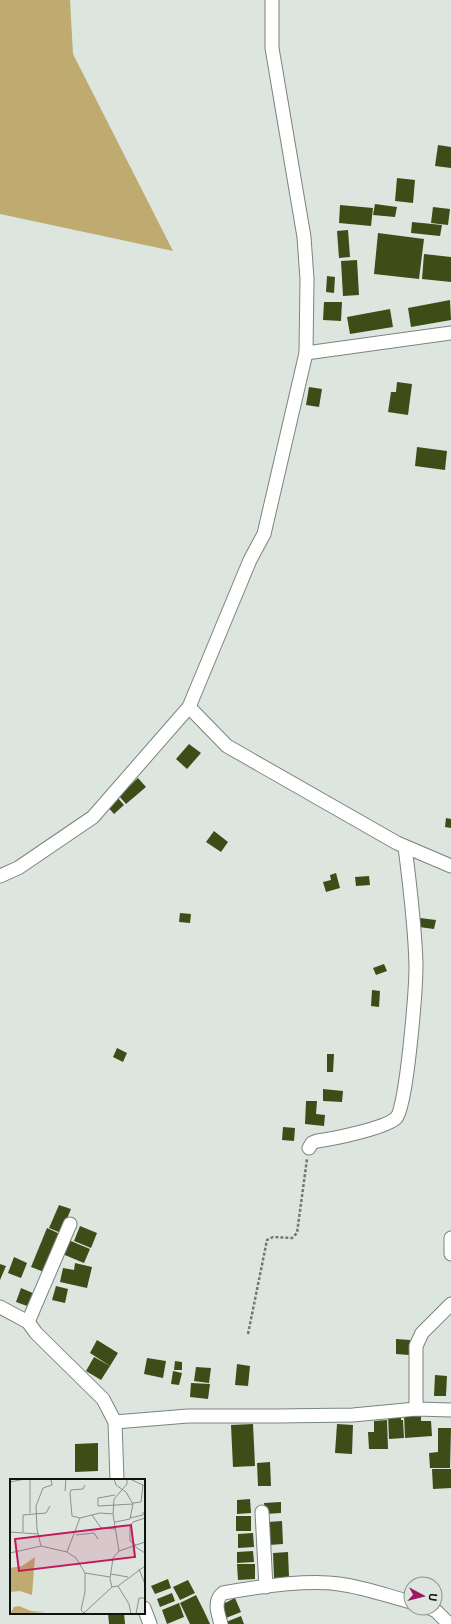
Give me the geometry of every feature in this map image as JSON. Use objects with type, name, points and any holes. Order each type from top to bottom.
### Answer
[{"type":"street","points":[[0,876],[18,868],[93,817],[188,707],[250,560],[264,534],[306,353],[307,279],[304,237],[272,48],[272,0]]},
{"type":"street","points":[[306,353],[451,333]]},
{"type":"street","points":[[188,707],[227,746],[405,847],[451,866]]},
{"type":"street","points":[[309,1148],[312,1143],[317,1141],[374,1129],[396,1118],[402,1108],[408,1065],[416,966],[405,847]]},
{"type":"street","points":[[28,1322],[70,1224]]},
{"type":"street","points":[[451,1238],[451,1254]]},
{"type":"street","points":[[416,1410],[416,1346],[418,1338],[451,1304]]},
{"type":"street","points":[[0,1307],[28,1322],[36,1333],[103,1399],[115,1422],[117,1479]]},
{"type":"street","points":[[115,1422],[188,1416],[338,1415],[416,1410],[451,1410]]},
{"type":"street","points":[[262,1512],[266,1587]]},
{"type":"street","points":[[221,1624],[217,1607],[219,1596],[223,1593],[266,1587],[322,1582],[340,1584],[403,1600]]},
{"type":"street","points":[[145,1611],[150,1624]]},
{"type":"street","points":[[441,1616],[449,1624]]},
{"type":"path","points":[[248,1334],[268,1240],[274,1237],[292,1238],[297,1233],[309,1148]]},
{"type":"shaded area","points":[[0,0],[70,0],[73,54],[173,251],[0,214]]},
{"type":"building","points":[[438,145],[451,147],[451,168],[435,166]]},
{"type":"building","points":[[397,178],[415,180],[413,203],[395,201]]},
{"type":"building","points":[[375,204],[397,207],[395,217],[373,215]]},
{"type":"building","points":[[340,205],[373,208],[371,226],[339,223]]},
{"type":"building","points":[[433,207],[450,209],[448,225],[431,223]]},
{"type":"building","points":[[412,222],[442,225],[440,236],[411,233]]},
{"type":"building","points":[[348,230],[350,257],[339,258],[337,231]]},
{"type":"building","points":[[378,233],[424,239],[419,279],[374,274]]},
{"type":"building","points":[[424,254],[451,257],[451,282],[422,279]]},
{"type":"building","points":[[357,260],[359,295],[343,296],[341,261]]},
{"type":"building","points":[[327,276],[335,277],[334,293],[326,292]]},
{"type":"building","points":[[450,300],[451,320],[411,327],[408,308]]},
{"type":"building","points":[[324,302],[342,302],[341,321],[323,320]]},
{"type":"building","points":[[390,309],[393,327],[350,334],[347,317]]},
{"type":"building","points":[[397,382],[412,384],[408,415],[388,412],[391,392],[396,392]]},
{"type":"building","points":[[309,387],[322,389],[319,407],[306,405]]},
{"type":"building","points":[[417,447],[447,451],[445,470],[415,466]]},
{"type":"building","points":[[189,744],[201,753],[187,769],[176,759]]},
{"type":"building","points":[[138,778],[146,787],[126,804],[119,796]]},
{"type":"building","points":[[117,797],[124,805],[114,814],[107,806]]},
{"type":"building","points":[[446,818],[451,819],[451,828],[445,827]]},
{"type":"building","points":[[214,831],[228,842],[221,852],[206,842]]},
{"type":"building","points":[[336,873],[340,888],[326,892],[323,882],[331,880],[330,875]]},
{"type":"building","points":[[369,876],[370,885],[356,886],[355,877]]},
{"type":"building","points":[[180,913],[191,914],[190,923],[179,922]]},
{"type":"building","points":[[420,918],[436,920],[434,929],[419,927]]},
{"type":"building","points":[[384,964],[387,971],[376,975],[373,968]]},
{"type":"building","points":[[372,990],[380,991],[379,1007],[371,1006]]},
{"type":"building","points":[[117,1048],[127,1053],[123,1062],[113,1057]]},
{"type":"building","points":[[327,1054],[334,1054],[333,1072],[327,1072]]},
{"type":"building","points":[[323,1089],[343,1091],[342,1102],[323,1101]]},
{"type":"building","points":[[306,1101],[317,1101],[316,1114],[325,1115],[324,1126],[305,1124]]},
{"type":"building","points":[[283,1127],[295,1128],[294,1141],[282,1140]]},
{"type":"building","points":[[59,1205],[71,1209],[61,1233],[49,1228]]},
{"type":"building","points":[[80,1226],[97,1233],[91,1248],[74,1241]]},
{"type":"building","points":[[47,1228],[60,1234],[44,1272],[31,1267]]},
{"type":"building","points":[[66,1239],[90,1249],[84,1263],[60,1253]]},
{"type":"building","points":[[14,1257],[27,1263],[21,1278],[8,1273]]},
{"type":"building","points":[[75,1263],[92,1267],[87,1288],[60,1282],[63,1268],[74,1270]]},
{"type":"building","points":[[0,1264],[6,1266],[0,1280]]},
{"type":"building","points":[[56,1286],[68,1289],[65,1303],[52,1300]]},
{"type":"building","points":[[21,1288],[35,1294],[30,1307],[16,1302]]},
{"type":"building","points":[[396,1339],[410,1340],[409,1355],[396,1354]]},
{"type":"building","points":[[97,1340],[118,1353],[110,1366],[90,1353]]},
{"type":"building","points":[[94,1357],[110,1366],[101,1380],[86,1371]]},
{"type":"building","points":[[147,1358],[166,1361],[163,1378],[144,1374]]},
{"type":"building","points":[[175,1361],[182,1362],[182,1370],[174,1370]]},
{"type":"building","points":[[237,1364],[250,1366],[248,1386],[235,1385]]},
{"type":"building","points":[[196,1367],[211,1368],[209,1383],[194,1381]]},
{"type":"building","points":[[173,1371],[182,1373],[179,1385],[171,1384]]},
{"type":"building","points":[[435,1375],[447,1376],[446,1396],[434,1396]]},
{"type":"building","points":[[191,1383],[210,1384],[208,1399],[190,1397]]},
{"type":"building","points":[[421,1413],[421,1421],[431,1421],[432,1436],[405,1438],[404,1414]]},
{"type":"building","points":[[388,1414],[401,1414],[401,1420],[403,1420],[404,1438],[389,1439]]},
{"type":"building","points":[[387,1420],[388,1449],[369,1449],[368,1432],[374,1432],[374,1421]]},
{"type":"building","points":[[253,1424],[255,1466],[233,1467],[231,1425]]},
{"type":"building","points":[[337,1424],[353,1425],[352,1454],[335,1453]]},
{"type":"building","points":[[438,1428],[451,1428],[450,1468],[430,1468],[429,1453],[438,1452]]},
{"type":"building","points":[[98,1443],[98,1471],[75,1472],[75,1444]]},
{"type":"building","points":[[270,1462],[271,1486],[258,1486],[257,1463]]},
{"type":"building","points":[[432,1469],[451,1469],[451,1488],[433,1489]]},
{"type":"building","points":[[250,1499],[251,1513],[237,1514],[237,1500]]},
{"type":"building","points":[[281,1502],[281,1513],[265,1514],[264,1503]]},
{"type":"building","points":[[236,1516],[251,1516],[251,1531],[236,1531]]},
{"type":"building","points":[[282,1521],[283,1544],[269,1545],[268,1522]]},
{"type":"building","points":[[253,1533],[254,1547],[238,1548],[238,1534]]},
{"type":"building","points":[[253,1551],[254,1562],[237,1563],[237,1552]]},
{"type":"building","points":[[288,1552],[289,1577],[274,1578],[273,1553]]},
{"type":"building","points":[[237,1564],[255,1564],[255,1579],[238,1580]]},
{"type":"building","points":[[168,1579],[171,1588],[155,1594],[151,1586]]},
{"type":"building","points":[[188,1580],[195,1593],[180,1600],[173,1587]]},
{"type":"building","points":[[172,1593],[175,1601],[160,1607],[157,1599]]},
{"type":"building","points":[[196,1595],[210,1624],[190,1624],[180,1603]]},
{"type":"building","points":[[235,1598],[241,1612],[226,1618],[221,1605]]},
{"type":"building","points":[[179,1603],[184,1617],[167,1624],[162,1610]]},
{"type":"building","points":[[108,1614],[124,1614],[125,1624],[109,1624]]},
{"type":"building","points":[[241,1616],[244,1624],[227,1624],[226,1622]]}]
